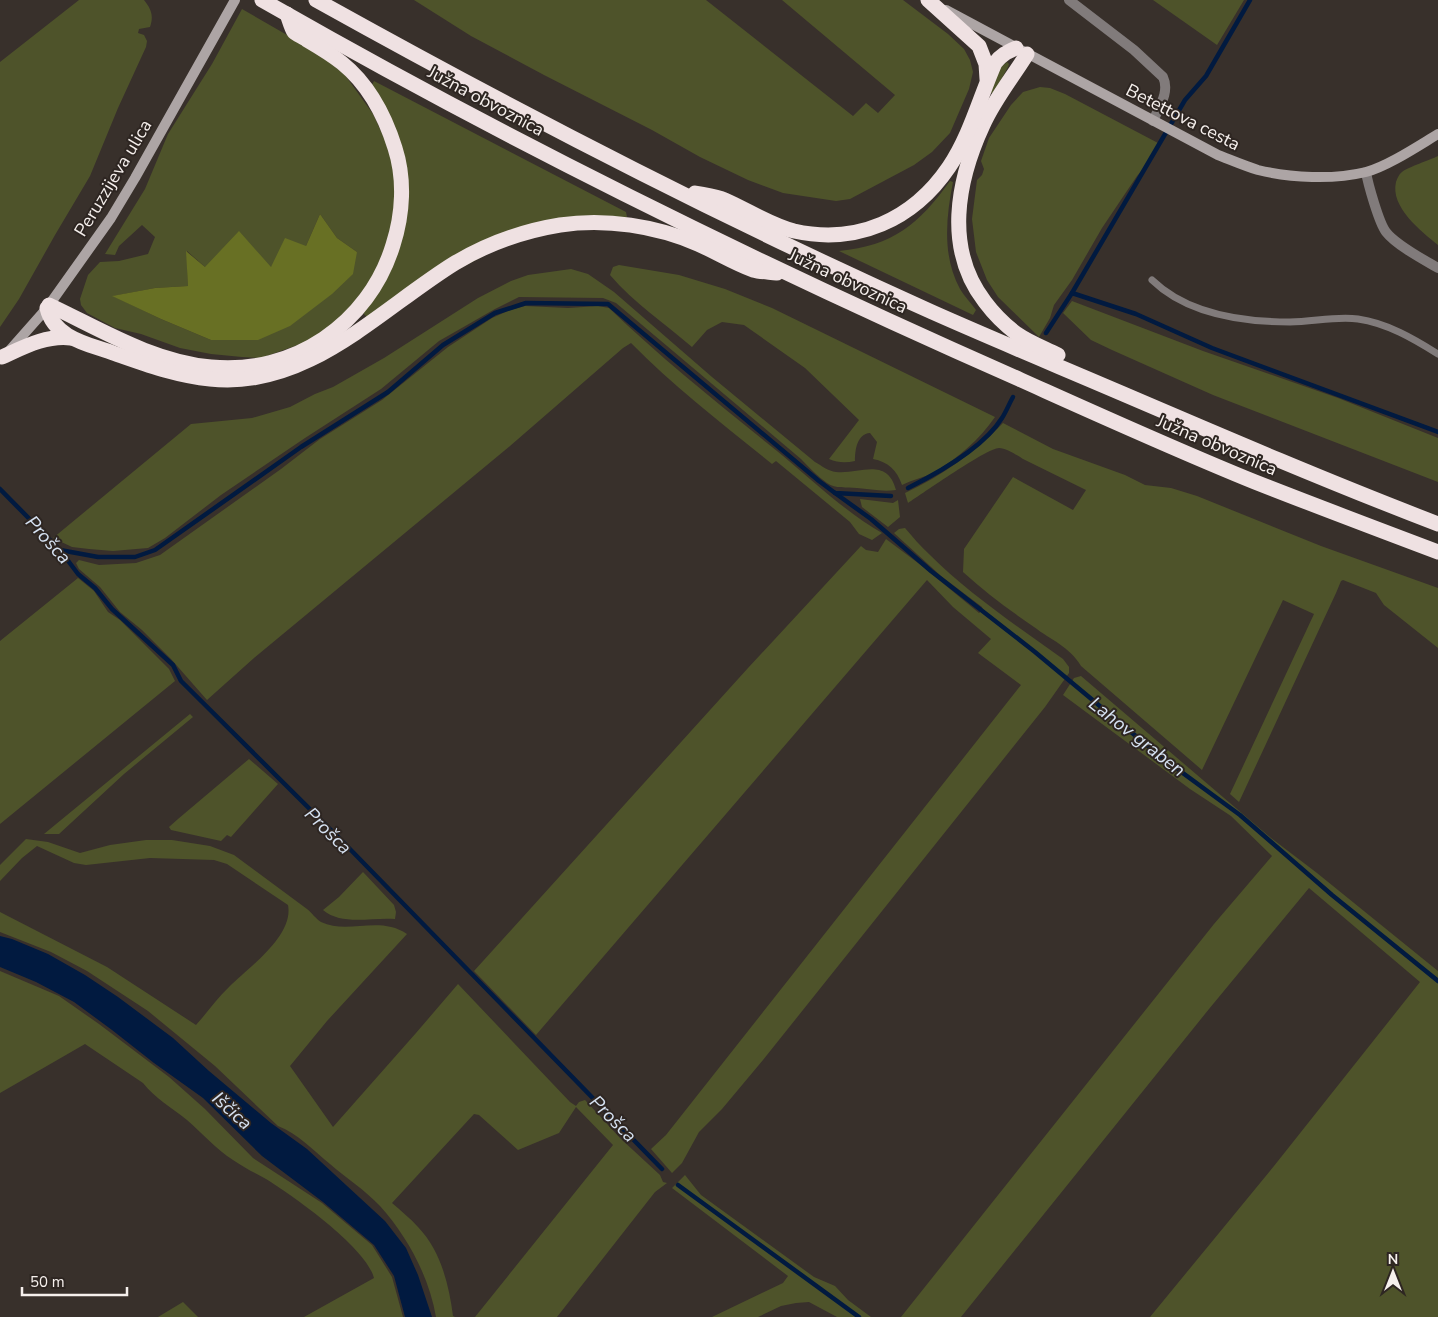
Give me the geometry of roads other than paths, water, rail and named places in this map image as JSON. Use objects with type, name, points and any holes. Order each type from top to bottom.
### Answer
[{"type":"highway","name":"Južna obvoznica","points":[[262,0],[486,123],[790,275],[936,343],[1252,481],[1438,552]]},
{"type":"highway","name":"Južna obvoznica","points":[[316,0],[523,113],[808,254],[934,312],[1316,476],[1438,524]]},
{"type":"highway","points":[[928,0],[979,46],[986,64],[987,80]]},
{"type":"highway","points":[[287,14],[295,32],[342,63],[362,84],[380,111],[396,151],[401,193],[398,228],[381,276],[364,303],[353,316],[330,336],[317,344],[289,357],[248,367],[229,368],[192,365],[158,355],[48,307],[48,317],[61,332],[75,339],[158,368],[185,375],[229,380],[266,376],[310,361],[330,350],[419,287],[479,250],[520,234],[562,225],[606,223],[661,231],[697,244],[754,270],[790,275]]},
{"type":"highway","points":[[669,186],[722,199],[778,226],[793,230],[835,235],[848,234],[873,227],[906,212],[935,186],[950,166],[964,139],[995,63],[1000,56],[1022,51]]},
{"type":"highway","points":[[1022,51],[983,123],[966,170],[961,193],[958,224],[959,240],[966,267],[981,297],[1005,324],[1026,340],[1072,362],[1265,444],[1316,476]]},
{"type":"highway","points":[[1,358],[40,341],[54,338],[75,339]]},
{"type":"street","name":"Peruzzijeva ulica","points":[[1,358],[48,307],[111,218],[235,0]]},
{"type":"street","name":"Betettova cesta","points":[[928,0],[1218,155],[1257,170],[1284,175],[1316,177],[1366,172],[1400,156],[1438,134]]},
{"type":"street","points":[[1069,0],[1134,50],[1163,77],[1166,82],[1166,92],[1157,123]]},
{"type":"street","points":[[1366,172],[1369,186],[1386,232],[1412,253],[1438,268]]},
{"type":"lane","points":[[1152,280],[1176,300],[1229,317],[1291,322],[1338,318],[1358,319],[1392,330],[1438,354]]},
{"type":"water","name":"Iščica","points":[[0,936],[48,954],[118,997],[173,1038],[271,1123],[307,1149],[385,1221],[406,1248],[418,1275],[432,1317],[405,1317],[394,1276],[374,1245],[323,1202],[262,1156],[203,1098],[74,1002],[36,982],[0,967]]},
{"type":"waterway","points":[[1046,333],[1072,293],[1185,100],[1206,76],[1250,0]]},
{"type":"waterway","points":[[1072,293],[1136,314],[1212,348],[1438,432]]},
{"type":"waterway","points":[[60,550],[98,557],[135,557],[155,550],[301,447],[388,392],[443,345],[495,313],[526,303],[608,304],[835,493],[891,496]]},
{"type":"waterway","points":[[908,488],[960,458],[984,439],[1002,418],[1013,397]]},
{"type":"waterway","name":"Prošca","points":[[0,489],[60,550],[78,574],[95,588],[112,609],[173,665],[181,681],[346,845],[662,1169]]},
{"type":"waterway","name":"Lahov graben","points":[[835,493],[871,519],[931,571],[1035,652],[1161,757],[1240,815],[1332,895],[1438,981]]},
{"type":"waterway","name":"Prošca","points":[[678,1185],[859,1317]]}]
